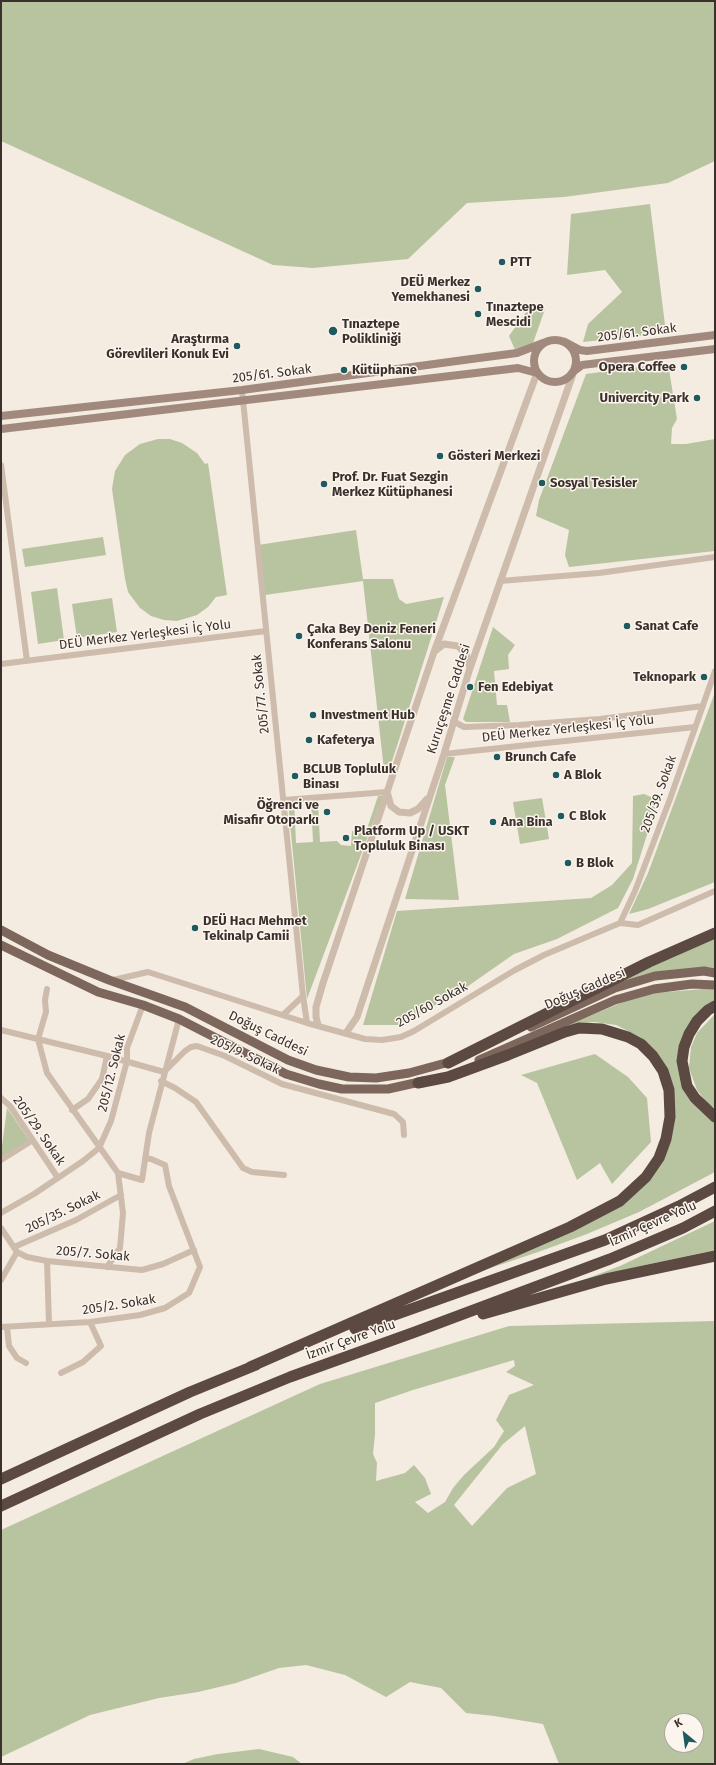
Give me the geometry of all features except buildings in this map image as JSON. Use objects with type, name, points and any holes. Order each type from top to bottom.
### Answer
[{"type":"highway","points":[[448,1063],[649,962],[715,933]]},
{"type":"highway","points":[[715,1006],[708,1010],[697,1021],[689,1034],[684,1047],[682,1061],[688,1086],[695,1098],[715,1116]]},
{"type":"highway","points":[[250,1367],[570,1228],[620,1201],[646,1176],[659,1158],[666,1139],[670,1117],[669,1090],[662,1070],[653,1056],[641,1044],[628,1037],[602,1029],[579,1028],[565,1032],[448,1077],[418,1083]]},
{"type":"highway","name":"İzmir Çevre Yolu","points":[[1,1479],[190,1392],[250,1367],[605,1240],[679,1206],[715,1187]]},
{"type":"highway","name":"İzmir Çevre Yolu","points":[[1,1506],[200,1414],[290,1376],[414,1332],[610,1259],[683,1228],[715,1211]]},
{"type":"highway","points":[[414,1332],[606,1280],[715,1256]]},
{"type":"main road","name":"205/61. Sokak","points":[[565,342],[580,350],[588,351],[715,335]]},
{"type":"main road","points":[[554,340],[565,342],[574,352],[576,358],[574,371],[565,380],[553,383],[541,378],[537,373],[533,360],[538,348],[543,343],[554,340]]},
{"type":"main road","name":"205/61. Sokak","points":[[1,416],[242,390],[517,353],[543,343]]},
{"type":"main road","name":"205/61. Sokak","points":[[574,371],[582,365],[715,349]]},
{"type":"main road","name":"205/61. Sokak","points":[[1,429],[518,368],[537,373]]},
{"type":"main road","name":"Doğuş Caddesi","points":[[1,930],[48,955],[109,980],[185,1007],[281,1056],[316,1070],[349,1077],[376,1078],[409,1073],[448,1063],[481,1050],[615,988],[655,976],[704,971],[715,973]]},
{"type":"main road","name":"Doğuş Caddesi","points":[[1,945],[98,992],[143,1005],[179,1019],[286,1074],[342,1089],[388,1089],[418,1083],[477,1061],[615,1000],[654,989],[692,984],[715,985]]},
{"type":"street","name":"Kuruçeşme Caddesi","points":[[346,1034],[357,1017],[444,754],[470,668],[574,371]]},
{"type":"street","points":[[318,1025],[316,1007],[434,652],[537,373]]},
{"type":"street","name":"205/77. Sokak","points":[[242,390],[303,996],[307,1023]]},
{"type":"street","points":[[1,465],[27,660]]},
{"type":"street","points":[[500,580],[599,573],[715,557]]},
{"type":"street","name":"DEÜ Merkez Yerleşkesi İç Yolu","points":[[1,664],[266,631]]},
{"type":"street","points":[[434,652],[444,644],[458,646],[466,654],[470,668]]},
{"type":"street","name":"205/39. Sokak","points":[[620,923],[635,891],[715,671]]},
{"type":"street","name":"DEÜ Merkez Yerleşkesi İç Yolu","points":[[453,721],[464,727],[519,725],[600,719],[703,706]]},
{"type":"street","name":"DEÜ Merkez Yerleşkesi İç Yolu","points":[[444,754],[695,727]]},
{"type":"street","points":[[284,800],[387,792]]},
{"type":"street","points":[[387,792],[391,806],[399,812],[410,813],[418,808],[430,796]]},
{"type":"street","points":[[620,923],[638,925],[715,891]]},
{"type":"street","name":"205/60 Sokak","points":[[109,980],[118,980],[148,972],[307,1023],[365,1039],[382,1040],[401,1037],[414,1031],[515,970],[544,955],[620,923]]},
{"type":"street","points":[[131,977],[130,983],[137,990]]},
{"type":"street","points":[[47,989],[45,1000],[46,1012],[38,1039],[47,1073],[118,1173],[123,1213],[120,1248],[107,1267]]},
{"type":"street","points":[[283,1015],[303,996]]},
{"type":"street","name":"205/12. Sokak","points":[[1,1213],[34,1194],[99,1148],[111,1121],[127,1062],[127,1048],[143,1005]]},
{"type":"street","points":[[118,1173],[142,1180],[149,1133],[179,1019]]},
{"type":"street","points":[[1,1030],[107,1056],[164,1072]]},
{"type":"street","name":"205/9. Sokak","points":[[164,1072],[191,1046],[206,1048],[282,1084],[394,1114],[403,1122],[404,1135]]},
{"type":"street","points":[[72,1110],[88,1099],[102,1079],[107,1056]]},
{"type":"street","points":[[162,1081],[196,1102],[243,1168],[252,1172],[284,1175]]},
{"type":"street","name":"205/29. Sokak","points":[[1,1098],[10,1106],[58,1178]]},
{"type":"street","points":[[1,1160],[33,1140]]},
{"type":"street","name":"205/2. Sokak","points":[[4,1327],[90,1322],[140,1315],[165,1308],[189,1294],[200,1267],[169,1186],[165,1166],[151,1159],[145,1158]]},
{"type":"street","name":"205/35. Sokak","points":[[16,1250],[76,1220],[121,1195]]},
{"type":"street","points":[[1,1228],[16,1250],[1,1280]]},
{"type":"street","name":"205/7. Sokak","points":[[16,1250],[27,1257],[47,1261],[142,1270],[163,1264],[194,1250]]},
{"type":"street","points":[[47,1261],[49,1324]]},
{"type":"street","points":[[61,1372],[83,1362],[100,1346],[90,1322]]},
{"type":"street","points":[[4,1327],[9,1346],[17,1358],[26,1363]]},
{"type":"green space","points":[[1,1],[715,1],[715,161],[668,183],[564,197],[467,203],[408,259],[313,268],[273,265],[1,141]]},
{"type":"green space","points":[[650,204],[666,333],[583,342],[588,324],[622,292],[605,270],[567,275],[571,214]]},
{"type":"green space","points":[[528,309],[545,309],[533,343],[516,352],[509,336]]},
{"type":"green space","points":[[668,363],[677,419],[672,428],[671,444],[686,444],[715,439],[715,551],[569,567],[565,555],[569,530],[536,516],[539,500],[586,374]]},
{"type":"green space","points":[[158,439],[170,439],[182,443],[197,453],[205,464],[208,463],[227,595],[216,597],[208,607],[197,615],[177,621],[164,620],[151,616],[140,608],[128,592],[112,489],[115,471],[125,455],[140,444]]},
{"type":"green space","points":[[356,530],[363,579],[393,579],[399,599],[406,604],[444,597],[390,767],[384,770],[363,581],[265,595],[258,545]]},
{"type":"green space","points":[[103,537],[106,555],[25,567],[22,549]]},
{"type":"green space","points":[[57,588],[64,640],[38,644],[31,592]]},
{"type":"green space","points":[[112,598],[117,632],[77,638],[72,604]]},
{"type":"green space","points":[[493,627],[515,645],[508,655],[509,669],[494,671],[497,705],[507,705],[510,722],[466,722],[463,719]]},
{"type":"green space","points":[[715,692],[715,882],[648,909],[629,914],[648,873]]},
{"type":"green space","points":[[447,757],[455,757],[445,785],[459,900],[405,899]]},
{"type":"green space","points":[[644,794],[658,800],[633,879],[618,908],[557,939],[514,954],[461,991],[399,1025],[363,1025],[397,911],[591,898],[612,885],[632,863],[633,796]]},
{"type":"green space","points":[[378,796],[383,796],[307,999],[288,802],[294,801],[296,843],[313,842],[311,801],[318,800],[320,842],[337,841],[341,845],[351,846],[352,831],[366,832]]},
{"type":"green space","points":[[542,798],[549,839],[520,844],[513,802]]},
{"type":"green space","points":[[715,936],[715,968],[703,967],[615,983]]},
{"type":"green space","points":[[715,988],[715,1001],[700,1011],[681,1077],[715,1119],[715,1172],[639,1212],[587,1234],[455,1280],[630,1198],[670,1141],[661,1059],[640,1037],[616,1025],[594,1022],[568,1025],[642,994]]},
{"type":"green space","points":[[715,1014],[715,1108],[708,1104],[697,1090],[689,1068],[691,1047],[697,1033]]},
{"type":"green space","points":[[595,1054],[628,1077],[647,1098],[651,1142],[612,1184],[600,1163],[577,1180],[537,1083],[521,1075]]},
{"type":"green space","points":[[7,1108],[29,1140],[1,1158],[1,1154]]},
{"type":"green space","points":[[715,1221],[715,1250],[627,1269],[575,1283],[620,1266]]},
{"type":"green space","points":[[715,1321],[715,1764],[559,1764],[543,1724],[466,1713],[441,1688],[410,1682],[386,1697],[345,1675],[306,1665],[279,1668],[236,1683],[198,1692],[159,1698],[90,1715],[1,1757],[1,1530],[320,1384],[509,1326]],"holes":[[[514,1360],[515,1366],[506,1372],[534,1385],[509,1395],[496,1420],[504,1431],[494,1447],[464,1475],[453,1488],[445,1502],[428,1513],[415,1502],[431,1494],[425,1478],[414,1465],[405,1473],[376,1481],[377,1463],[373,1454],[375,1434],[375,1403]],[[525,1426],[536,1474],[507,1488],[472,1526],[454,1505],[503,1444]]]},
{"type":"green space","points":[[259,1749],[293,1757],[302,1764],[182,1764],[194,1759],[218,1754]]},
{"type":"place","name":"PTT","points":[[502,262]]},
{"type":"place","name":"DEÜ Merkez Yemekhanesi","points":[[478,289]]},
{"type":"place","name":"Tınaztepe Mescidi","points":[[478,314]]},
{"type":"place","name":"Tınaztepe Polikliniği","points":[[333,331]]},
{"type":"place","name":"Araştırma Görevlileri Konuk Evi","points":[[237,346]]},
{"type":"place","name":"Opera Coffee","points":[[684,367]]},
{"type":"place","name":"Kütüphane","points":[[344,370]]},
{"type":"place","name":"Univercity Park","points":[[697,398]]},
{"type":"place","name":"Gösteri Merkezi","points":[[440,456]]},
{"type":"place","name":"Sosyal Tesisler","points":[[542,483]]},
{"type":"place","name":"Prof. Dr. Fuat Sezgin Merkez Kütüphanesi","points":[[324,484]]},
{"type":"place","name":"Sanat Cafe","points":[[627,626]]},
{"type":"place","name":"Çaka Bey Deniz Feneri Konferans Salonu","points":[[299,636]]},
{"type":"place","name":"Teknopark","points":[[704,677]]},
{"type":"place","name":"Fen Edebiyat","points":[[470,687]]},
{"type":"place","name":"Investment Hub","points":[[313,715]]},
{"type":"place","name":"Kafeterya","points":[[309,740]]},
{"type":"place","name":"Brunch Cafe","points":[[497,757]]},
{"type":"place","name":"A Blok","points":[[556,775]]},
{"type":"place","name":"BCLUB Topluluk Binası","points":[[295,776]]},
{"type":"place","name":"Öğrenci ve Misafir Otoparkı","points":[[327,812]]},
{"type":"place","name":"C Blok","points":[[561,816]]},
{"type":"place","name":"Ana Bina","points":[[493,822]]},
{"type":"place","name":"Platform Up / USKT Topluluk Binası","points":[[346,838]]},
{"type":"place","name":"B Blok","points":[[568,863]]},
{"type":"place","name":"DEÜ Hacı Mehmet Tekinalp Camii","points":[[195,928]]}]
